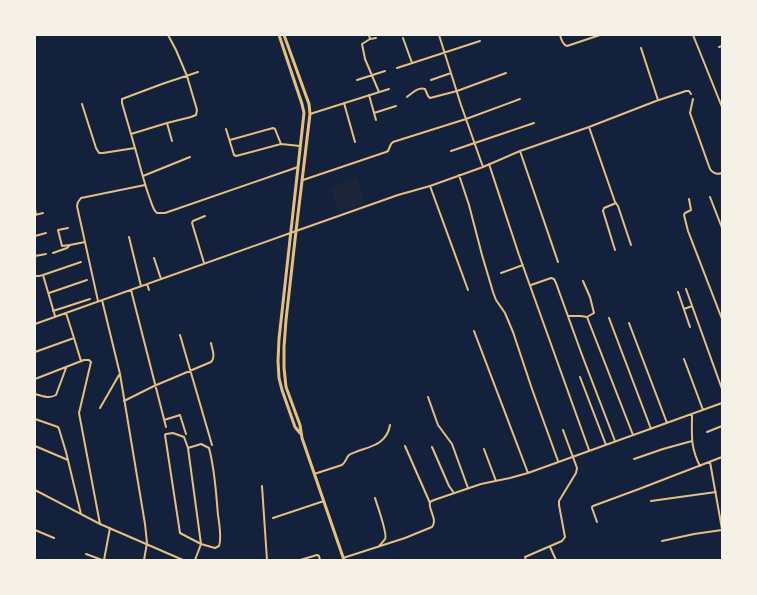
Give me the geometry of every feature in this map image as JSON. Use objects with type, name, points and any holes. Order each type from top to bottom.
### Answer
[{"type":"main road","points":[[279,35],[304,113],[279,339],[279,378],[282,390],[295,426],[300,433],[344,559]]},
{"type":"main road","points":[[284,35],[308,104],[310,114],[284,347],[284,377],[287,391],[300,425],[300,433]]},
{"type":"street","points":[[131,134],[196,115],[197,110],[186,76],[176,50],[168,35]]},
{"type":"street","points":[[369,35],[370,39]]},
{"type":"street","points":[[439,35],[456,91],[483,167]]},
{"type":"street","points":[[560,35],[563,43],[567,46],[600,35]]},
{"type":"street","points":[[694,35],[722,107]]},
{"type":"street","points":[[376,38],[370,39],[362,44],[365,59],[379,92]]},
{"type":"street","points":[[403,38],[412,63]]},
{"type":"street","points":[[397,68],[480,41]]},
{"type":"street","points":[[641,48],[658,100]]},
{"type":"street","points":[[357,80],[386,71]]},
{"type":"street","points":[[198,72],[122,99],[145,185],[155,212],[159,214],[298,167]]},
{"type":"street","points":[[431,80],[451,73]]},
{"type":"street","points":[[407,97],[421,88],[425,89],[430,98],[456,91],[506,73]]},
{"type":"street","points":[[310,114],[389,89]]},
{"type":"street","points":[[35,324],[290,232],[483,167],[520,151],[589,127],[658,100],[688,91],[691,94]]},
{"type":"street","points":[[369,95],[376,120]]},
{"type":"street","points":[[302,180],[386,152],[393,142],[466,119],[520,99]]},
{"type":"street","points":[[693,99],[690,113],[710,168],[712,172],[722,174]]},
{"type":"street","points":[[344,103],[355,142]]},
{"type":"street","points":[[82,104],[99,153],[135,148]]},
{"type":"street","points":[[374,113],[396,106]]},
{"type":"street","points":[[166,123],[172,141]]},
{"type":"street","points":[[451,151],[534,123]]},
{"type":"street","points":[[589,127],[631,245]]},
{"type":"street","points":[[226,128],[234,155],[236,156],[281,144],[300,146]]},
{"type":"street","points":[[230,140],[274,128],[281,144]]},
{"type":"street","points":[[520,151],[558,262]]},
{"type":"street","points":[[143,176],[190,157]]},
{"type":"street","points":[[489,164],[523,265],[589,450]]},
{"type":"street","points":[[459,175],[471,211],[482,255],[496,300],[505,313],[513,332],[558,462]]},
{"type":"street","points":[[98,301],[78,202],[81,198],[104,192],[145,185]]},
{"type":"street","points":[[430,186],[468,290]]},
{"type":"street","points":[[710,197],[722,228]]},
{"type":"street","points":[[689,199],[692,209],[684,215],[688,231],[722,319]]},
{"type":"street","points":[[615,250],[602,211],[604,208],[616,203]]},
{"type":"street","points":[[35,209],[35,215],[43,213]]},
{"type":"street","points":[[204,263],[192,223],[193,221],[205,216]]},
{"type":"street","points":[[68,228],[58,230],[62,246],[86,242]]},
{"type":"street","points":[[35,236],[46,233]]},
{"type":"street","points":[[129,238],[141,286]]},
{"type":"street","points":[[53,253],[67,248],[70,245]]},
{"type":"street","points":[[35,256],[46,254]]},
{"type":"street","points":[[154,258],[161,279]]},
{"type":"street","points":[[35,276],[43,275],[81,262]]},
{"type":"street","points":[[501,273],[523,265]]},
{"type":"street","points":[[43,275],[55,316]]},
{"type":"street","points":[[531,285],[551,278],[554,279],[561,293],[568,316],[615,441]]},
{"type":"street","points":[[49,293],[87,280]]},
{"type":"street","points":[[568,316],[587,317],[594,314],[590,297],[583,281]]},
{"type":"street","points":[[147,284],[149,290]]},
{"type":"street","points":[[686,289],[722,388]]},
{"type":"street","points":[[131,290],[154,386],[166,427]]},
{"type":"street","points":[[678,292],[690,327]]},
{"type":"street","points":[[53,311],[90,299]]},
{"type":"street","points":[[102,300],[120,374],[145,524],[146,543],[144,560]]},
{"type":"street","points":[[684,309],[692,306]]},
{"type":"street","points":[[66,313],[81,361]]},
{"type":"street","points":[[587,317],[633,435]]},
{"type":"street","points":[[609,318],[650,429]]},
{"type":"street","points":[[629,323],[667,423]]},
{"type":"street","points":[[474,331],[528,472]]},
{"type":"street","points":[[180,335],[212,446]]},
{"type":"street","points":[[35,352],[74,338]]},
{"type":"street","points":[[124,401],[213,360],[214,356],[211,343]]},
{"type":"street","points":[[684,359],[703,410]]},
{"type":"street","points":[[35,379],[81,361],[89,360],[92,364],[79,412],[100,524]]},
{"type":"street","points":[[35,394],[48,397],[56,395],[67,367]]},
{"type":"street","points":[[100,408],[120,374]]},
{"type":"street","points":[[580,377],[606,445]]},
{"type":"street","points":[[428,397],[438,425],[452,444],[468,488]]},
{"type":"street","points":[[430,503],[431,501],[468,488],[510,478],[558,462],[722,404]]},
{"type":"street","points":[[692,414],[692,441],[695,456],[700,466]]},
{"type":"street","points":[[164,420],[180,415],[186,434]]},
{"type":"street","points":[[35,419],[58,427],[68,460],[81,514]]},
{"type":"street","points":[[314,474],[342,465],[350,455],[379,443],[387,435],[390,425]]},
{"type":"street","points":[[707,432],[722,426]]},
{"type":"street","points":[[526,559],[562,541],[565,537],[559,503],[576,473],[577,468],[563,430]]},
{"type":"street","points":[[188,448],[201,444],[209,448],[213,462],[220,543],[219,546],[215,548],[202,544],[180,533],[165,434],[173,433],[183,437],[188,448],[202,544],[194,560]]},
{"type":"street","points":[[634,459],[692,441]]},
{"type":"street","points":[[35,446],[68,460]]},
{"type":"street","points":[[344,559],[432,527],[434,524],[430,503],[406,446]]},
{"type":"street","points":[[432,447],[449,486],[454,493]]},
{"type":"street","points":[[484,449],[496,481]]},
{"type":"street","points":[[597,522],[592,508],[593,506],[722,457]]},
{"type":"street","points":[[662,541],[722,530],[710,462]]},
{"type":"street","points":[[262,486],[267,560]]},
{"type":"street","points":[[35,490],[100,524],[183,560]]},
{"type":"street","points":[[651,501],[716,492]]},
{"type":"street","points":[[375,498],[384,527],[385,536],[385,539],[377,548]]},
{"type":"street","points":[[273,518],[324,501]]},
{"type":"street","points":[[86,554],[103,560],[110,528]]},
{"type":"street","points":[[35,530],[54,538]]},
{"type":"street","points":[[550,547],[556,560]]},
{"type":"street","points":[[300,560],[317,555],[319,556],[320,560]]},
{"type":"shaded area","points":[[356,177],[365,203],[339,212],[330,187]]}]
